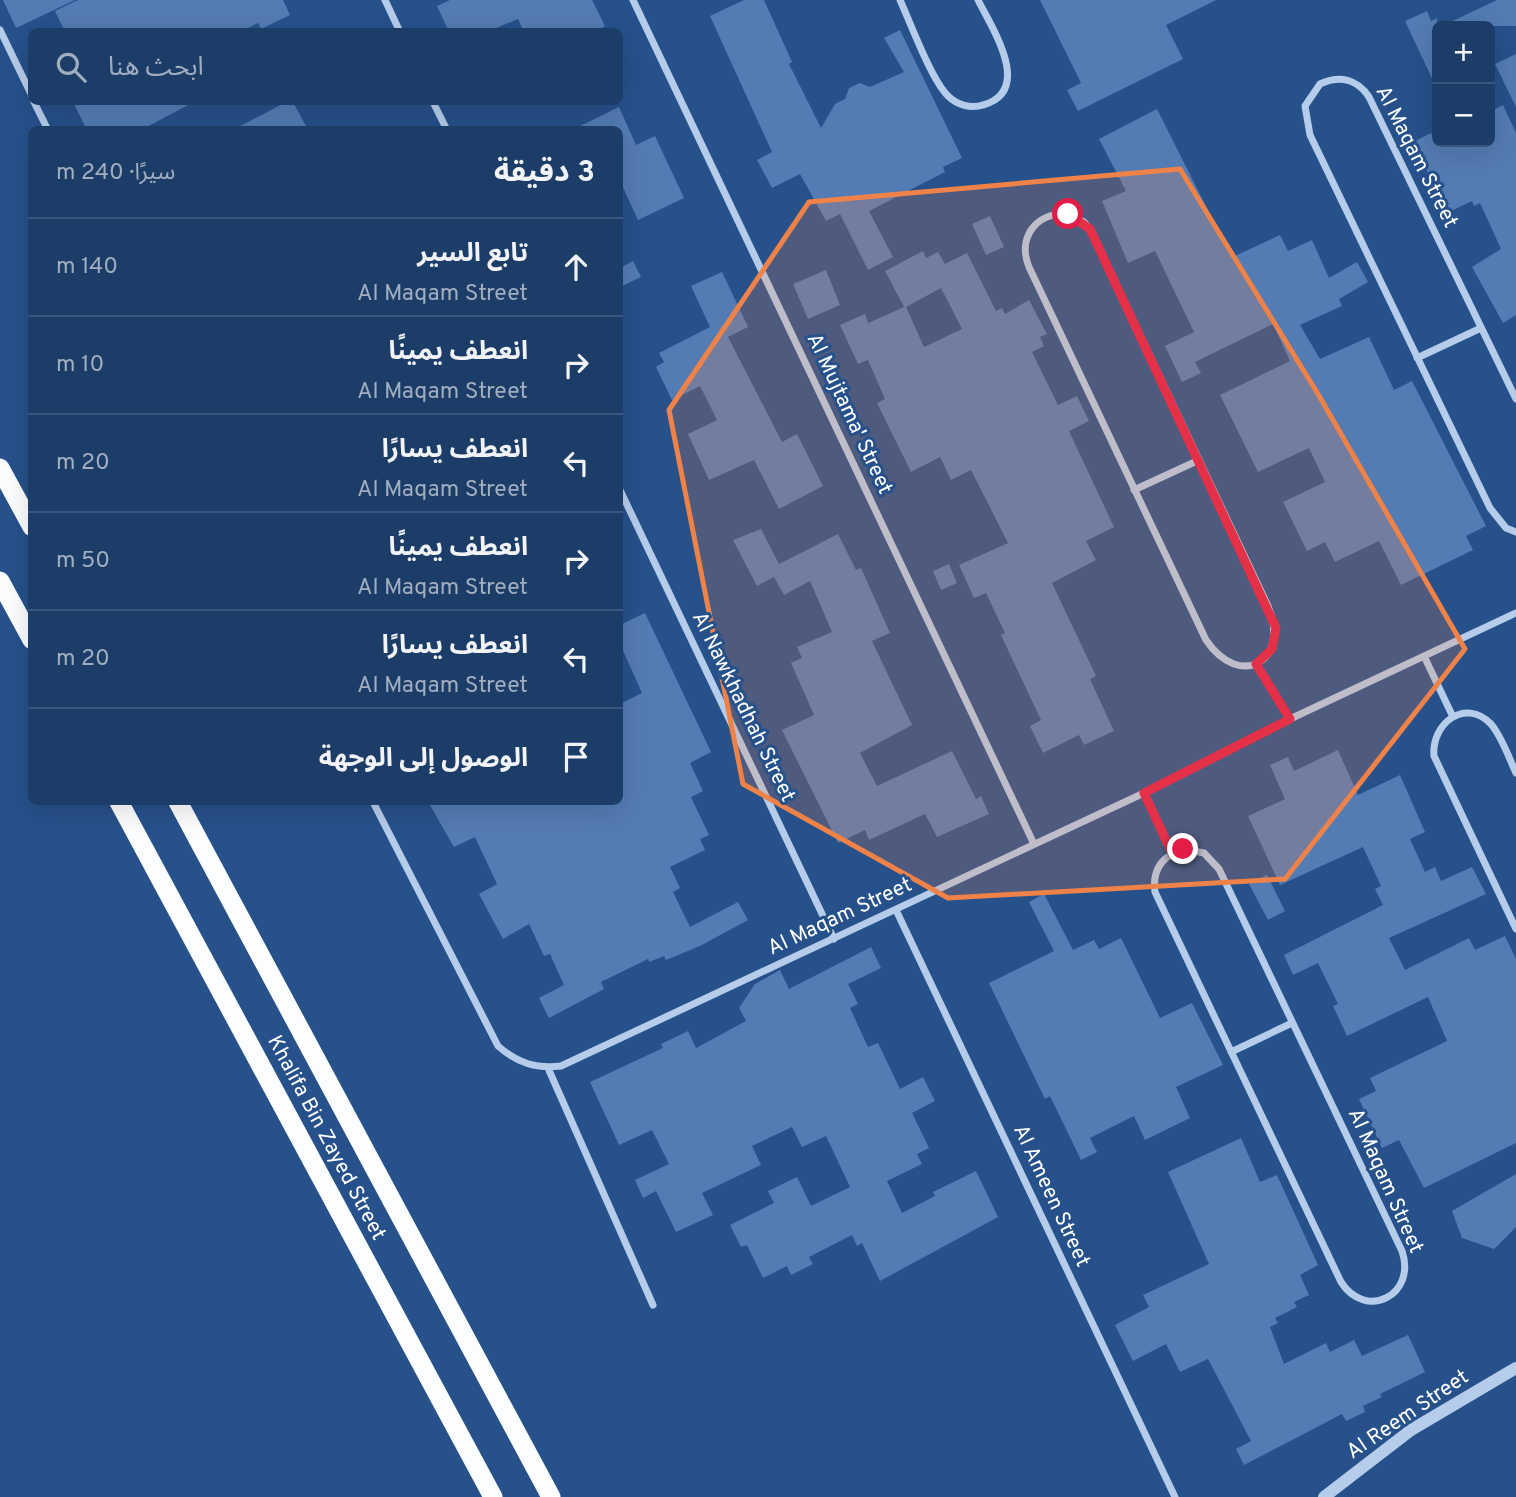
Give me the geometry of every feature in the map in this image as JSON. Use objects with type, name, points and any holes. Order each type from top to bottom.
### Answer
[{"type":"highway","points":[[0,468],[28,520]]},
{"type":"highway","points":[[0,581],[28,632]]},
{"type":"highway","name":"Khalifa Bin Zayed Street","points":[[121,805],[493,1497]]},
{"type":"highway","name":"Khalifa Bin Zayed Street","points":[[180,805],[551,1497]]},
{"type":"street","points":[[385,0],[398,28]]},
{"type":"street","name":"Al Mujtama' Street","points":[[633,0],[1034,844]]},
{"type":"street","points":[[900,0],[941,87],[955,102],[975,107],[994,100],[1001,93],[1009,75],[1005,55],[978,0]]},
{"type":"street","points":[[0,30],[28,88]]},
{"type":"street","name":"Al Maqam Street","points":[[1516,399],[1369,97],[1355,82],[1329,80],[1309,97],[1305,106],[1306,124],[1490,508],[1506,528],[1516,532]]},
{"type":"street","points":[[36,105],[46,126]]},
{"type":"street","points":[[434,105],[445,126]]},
{"type":"street","points":[[1068,214],[1090,229],[1276,628],[1272,649],[1256,664],[1233,665],[1213,652],[1134,490],[1025,259],[1025,240],[1034,224],[1041,219],[1068,214]]},
{"type":"street","points":[[1417,358],[1482,328]]},
{"type":"street","points":[[1134,490],[1199,460]]},
{"type":"street","name":"Al Nawkhadhah Street","points":[[623,496],[834,939]]},
{"type":"street","name":"Al Maqam Street","points":[[548,1068],[574,1062],[1144,793],[1290,719],[1516,612]]},
{"type":"street","points":[[1424,656],[1453,717]]},
{"type":"street","points":[[1256,664],[1290,719]]},
{"type":"street","points":[[1516,773],[1491,725],[1472,715],[1453,717],[1438,730],[1434,738],[1434,756],[1516,927]]},
{"type":"street","points":[[1144,793],[1172,853]]},
{"type":"street","points":[[375,805],[498,1046],[512,1058],[529,1065],[548,1068],[653,1305]]},
{"type":"street","name":"Al Maqam Street","points":[[1194,849],[1213,859],[1292,1023],[1405,1260],[1404,1280],[1398,1289],[1382,1300],[1354,1297],[1340,1282],[1155,892],[1155,874],[1165,858],[1172,853],[1194,849]]},
{"type":"street","name":"Al Ameen Street","points":[[896,910],[1175,1497]]},
{"type":"street","points":[[1231,1052],[1292,1023]]},
{"type":"street","name":"Al Reem Street","points":[[1324,1497],[1411,1430],[1516,1368]]},
{"type":"highlighted area","points":[[1180,169],[1318,394],[1465,649],[1285,879],[948,898],[743,784],[669,410],[809,202]]},
{"type":"building","points":[[3,0],[75,0],[16,28]]},
{"type":"building","points":[[78,0],[283,0],[290,15],[263,28],[258,23],[248,28],[63,28],[55,11]]},
{"type":"building","points":[[450,0],[592,0],[605,26],[522,28],[518,19],[497,28],[447,28],[437,6]]},
{"type":"building","points":[[744,0],[764,0],[792,62],[789,64],[821,128],[835,104],[845,99],[849,88],[860,83],[870,87],[904,72],[884,38],[900,30],[962,158],[943,167],[945,172],[869,211],[893,257],[868,270],[840,214],[826,221],[800,174],[772,188],[757,160],[772,152],[710,16]]},
{"type":"building","points":[[1040,0],[1216,0],[1166,25],[1183,59],[1078,111],[1067,90],[1081,83]]},
{"type":"building","points":[[1497,0],[1516,0],[1516,26],[1495,26],[1495,21],[1453,21]]},
{"type":"building","points":[[1427,11],[1431,21],[1437,18],[1437,21],[1432,21],[1432,78],[1405,21]]},
{"type":"building","points":[[1516,54],[1516,107],[1495,64]]},
{"type":"building","points":[[74,105],[188,105],[149,126],[85,126]]},
{"type":"building","points":[[280,105],[295,105],[306,126],[241,126]]},
{"type":"building","points":[[1503,105],[1516,133],[1516,315],[1503,323],[1472,267],[1501,249],[1480,203],[1474,206],[1472,201],[1447,213],[1413,142],[1431,133],[1432,147],[1495,147],[1495,109]]},
{"type":"building","points":[[619,107],[636,145],[655,136],[684,198],[638,220],[623,188],[623,126],[580,126]]},
{"type":"building","points":[[1157,109],[1226,246],[1229,244],[1235,256],[1280,235],[1288,251],[1312,240],[1329,278],[1357,262],[1368,282],[1339,299],[1342,306],[1300,325],[1320,359],[1369,337],[1394,390],[1412,381],[1486,526],[1466,536],[1473,550],[1401,585],[1379,541],[1335,562],[1325,542],[1307,551],[1283,502],[1325,482],[1309,448],[1258,472],[1220,395],[1290,361],[1273,324],[1195,362],[1201,373],[1182,382],[1165,346],[1194,332],[1155,251],[1128,263],[1102,201],[1126,191],[1099,139]]},
{"type":"building","points":[[990,216],[1004,247],[986,255],[972,224]]},
{"type":"building","points":[[923,251],[926,258],[938,252],[945,264],[967,253],[996,311],[1002,308],[1005,314],[1029,300],[1047,334],[1040,337],[1044,346],[1032,352],[1058,405],[1077,396],[1089,421],[1069,431],[1114,527],[1086,541],[1096,560],[1052,583],[1096,676],[1090,679],[1114,731],[1084,745],[1079,735],[1043,753],[1030,726],[1041,720],[1001,635],[1005,633],[986,593],[974,598],[959,565],[1008,543],[971,470],[951,480],[940,457],[911,472],[877,403],[885,399],[868,360],[858,364],[840,325],[865,314],[868,323],[904,307],[885,271]],"holes":[[[941,288],[962,329],[924,347],[906,307]]]},
{"type":"building","points":[[633,261],[641,277],[623,286],[623,266]]},
{"type":"building","points":[[826,270],[840,305],[808,319],[793,284]]},
{"type":"building","points":[[722,272],[748,327],[728,337],[782,442],[797,434],[823,486],[779,509],[754,460],[709,480],[688,434],[717,420],[700,386],[672,400],[656,367],[664,362],[659,353],[710,327],[691,286]]},
{"type":"building","points":[[761,529],[779,564],[838,534],[856,570],[861,568],[890,633],[872,641],[912,725],[860,753],[877,786],[952,751],[976,799],[981,796],[989,814],[937,837],[925,814],[869,840],[865,830],[838,843],[782,730],[814,715],[791,663],[802,658],[797,647],[832,632],[810,581],[784,595],[774,577],[757,586],[733,540]]},
{"type":"building","points":[[949,564],[957,583],[941,590],[933,571]]},
{"type":"building","points":[[645,613],[711,752],[690,763],[703,791],[691,797],[709,835],[700,839],[705,850],[670,867],[680,888],[673,892],[690,927],[738,902],[748,920],[700,946],[666,960],[664,956],[649,962],[648,959],[601,982],[604,989],[549,1018],[539,998],[564,985],[550,954],[544,956],[529,924],[503,939],[479,894],[497,884],[475,837],[454,847],[430,805],[623,805],[623,702],[642,693],[623,651],[623,624]]},
{"type":"building","points":[[1338,750],[1358,795],[1400,775],[1425,832],[1410,839],[1425,872],[1435,867],[1441,881],[1472,867],[1486,894],[1389,938],[1405,970],[1469,938],[1475,950],[1505,936],[1516,959],[1516,1143],[1424,1188],[1399,1140],[1382,1148],[1359,1099],[1376,1091],[1370,1078],[1447,1041],[1428,997],[1347,1036],[1333,1006],[1338,1004],[1318,963],[1293,975],[1284,955],[1383,905],[1375,889],[1381,886],[1363,847],[1280,885],[1248,816],[1285,799],[1270,765],[1288,757],[1294,771]]},
{"type":"building","points":[[1267,875],[1285,911],[1268,920],[1249,884]]},
{"type":"building","points":[[1044,894],[1073,950],[1094,940],[1099,949],[1121,938],[1160,1018],[1192,1003],[1223,1065],[1176,1087],[1190,1118],[1145,1140],[1134,1116],[1090,1138],[1097,1152],[1081,1160],[1050,1096],[1045,1099],[989,983],[1054,951],[1029,902]]},
{"type":"building","points":[[871,947],[881,968],[848,984],[858,1004],[850,1008],[868,1047],[878,1043],[900,1089],[923,1077],[935,1101],[912,1113],[929,1148],[917,1154],[922,1164],[887,1181],[902,1213],[935,1196],[933,1192],[976,1171],[998,1217],[880,1281],[862,1243],[857,1246],[852,1235],[809,1257],[813,1264],[791,1275],[787,1266],[763,1278],[747,1245],[741,1247],[730,1225],[774,1203],[768,1191],[797,1177],[811,1206],[850,1187],[826,1136],[802,1147],[792,1127],[752,1146],[761,1165],[702,1193],[713,1215],[676,1232],[656,1191],[643,1198],[635,1180],[669,1164],[652,1130],[619,1145],[590,1082],[663,1048],[661,1044],[688,1031],[696,1048],[746,1021],[739,1008],[755,984],[780,970],[789,989]]},
{"type":"building","points":[[1241,1138],[1260,1182],[1277,1175],[1318,1265],[1300,1275],[1309,1295],[1294,1302],[1297,1307],[1275,1318],[1278,1323],[1270,1327],[1284,1364],[1326,1343],[1330,1352],[1354,1340],[1362,1356],[1408,1335],[1425,1372],[1380,1394],[1382,1397],[1363,1406],[1365,1412],[1346,1421],[1342,1414],[1244,1465],[1236,1449],[1251,1441],[1208,1359],[1180,1372],[1166,1344],[1133,1361],[1115,1325],[1149,1307],[1143,1295],[1209,1264],[1168,1172]]},
{"type":"building","points":[[1516,1174],[1516,1227],[1494,1249],[1462,1238],[1452,1211]]},
{"type":"route","points":[[1068,214],[1084,222],[1090,229],[1276,628],[1272,649],[1256,664],[1290,719],[1144,793],[1172,853],[1183,849]]}]
